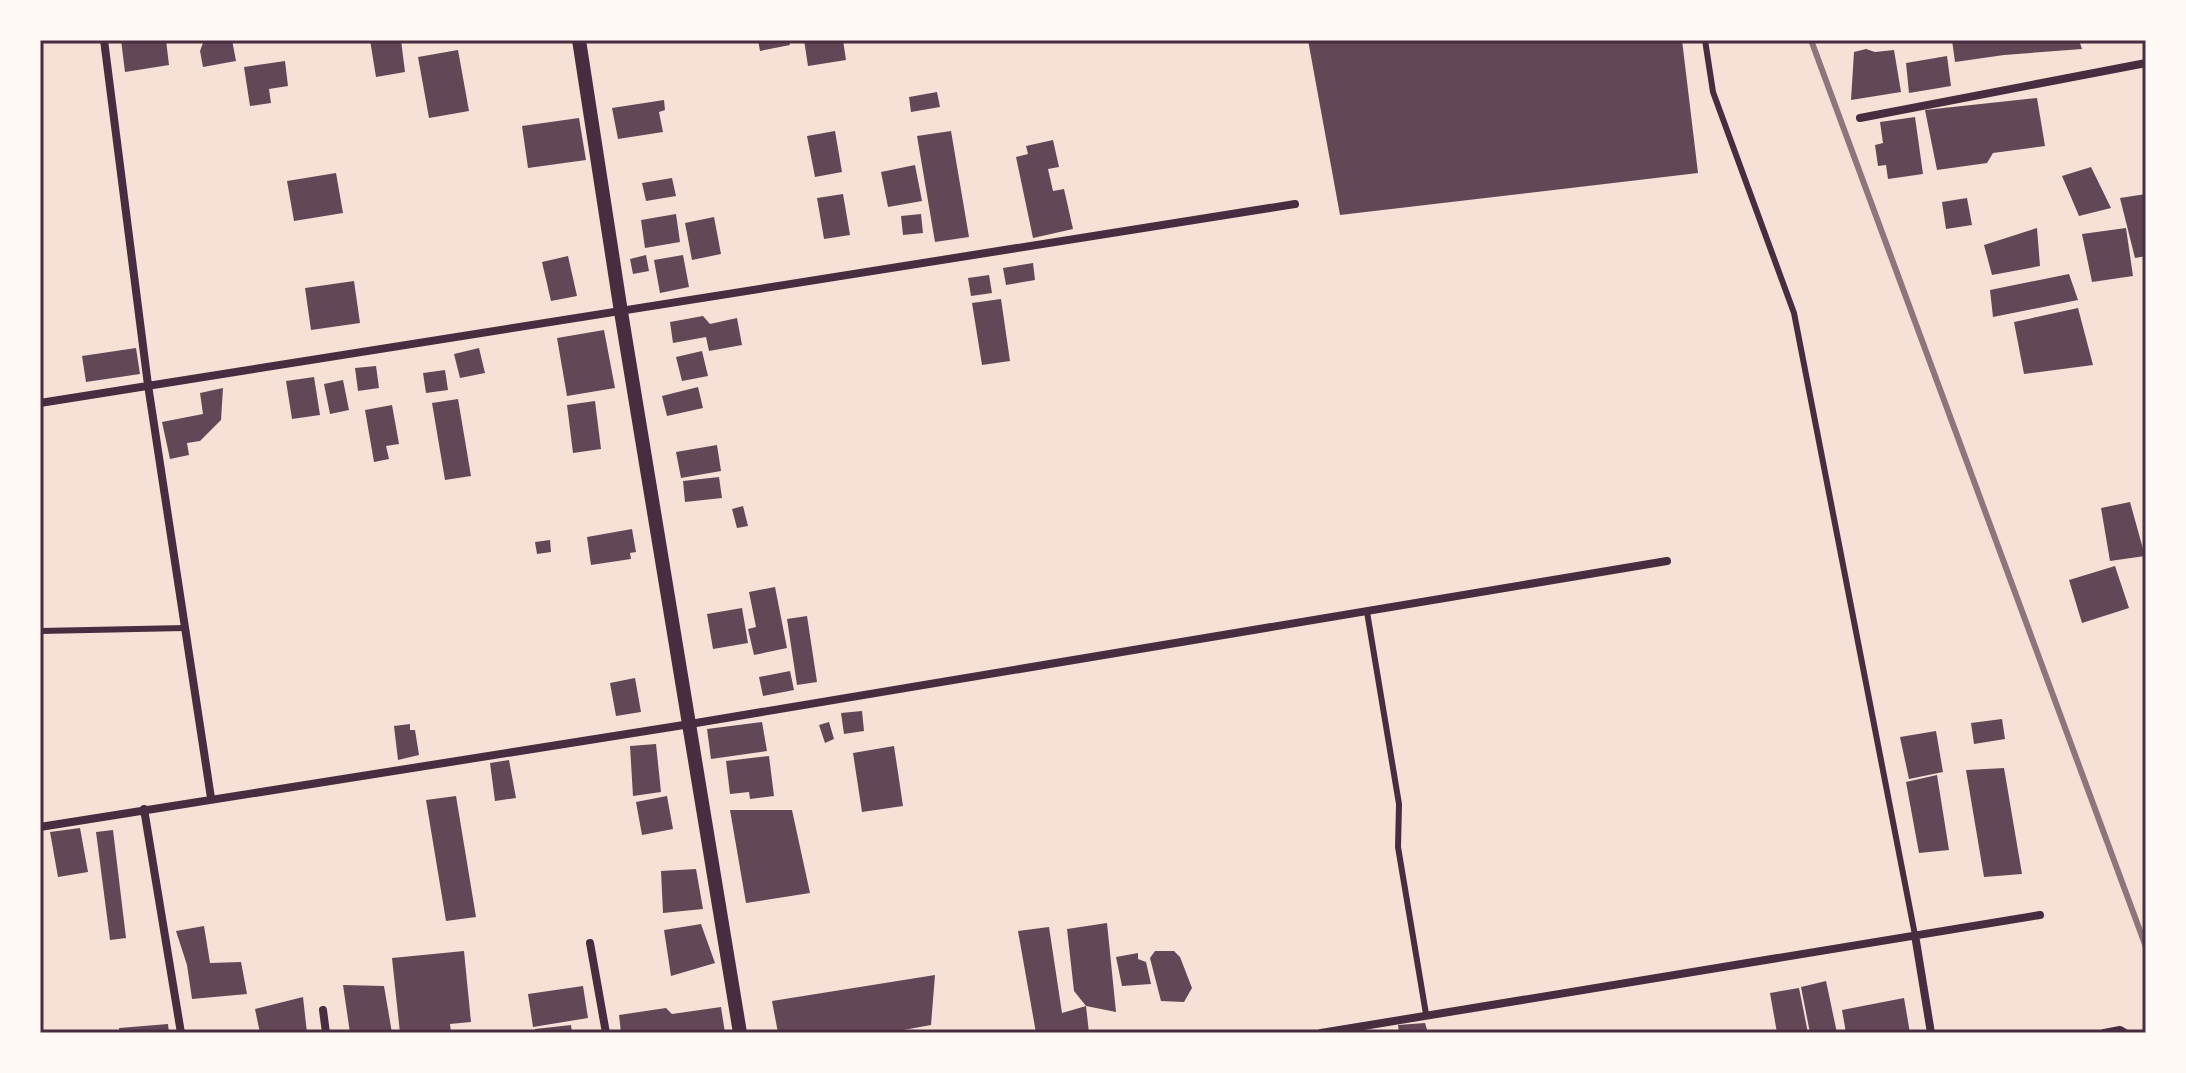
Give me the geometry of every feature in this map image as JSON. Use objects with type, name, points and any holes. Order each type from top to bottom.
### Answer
[{"type":"street","points":[[104,40],[148,385],[211,798]]},
{"type":"street","points":[[579,40],[740,1033]]},
{"type":"street","points":[[1860,118],[2146,63]]},
{"type":"street","points":[[40,403],[1295,204]]},
{"type":"street","points":[[40,827],[690,724],[1667,561]]},
{"type":"street","points":[[144,809],[181,1033]]},
{"type":"street","points":[[1321,1033],[2040,915]]},
{"type":"street","points":[[1915,935],[1931,1033]]},
{"type":"street","points":[[590,943],[606,1033]]},
{"type":"street","points":[[323,1010],[326,1033]]},
{"type":"street","points":[[2104,1033],[2120,1030],[2125,1033]]},
{"type":"lane","points":[[1705,40],[1713,92],[1794,313],[1915,935]]},
{"type":"lane","points":[[1367,612],[1399,804],[1398,847],[1426,1014]]},
{"type":"lane","points":[[40,631],[185,628]]},
{"type":"building","points":[[121,40],[166,40],[169,65],[125,72]]},
{"type":"building","points":[[204,40],[232,40],[236,61],[203,67],[200,51]]},
{"type":"building","points":[[370,40],[401,40],[405,72],[376,77]]},
{"type":"building","points":[[758,40],[789,40],[790,45],[760,51]]},
{"type":"building","points":[[804,40],[843,40],[846,60],[808,66]]},
{"type":"building","points":[[1308,40],[1682,40],[1698,173],[1340,215]]},
{"type":"building","points":[[1952,40],[2079,40],[2082,49],[1955,62]]},
{"type":"building","points":[[1866,49],[1875,52],[1894,50],[1901,92],[1851,100],[1854,52]]},
{"type":"building","points":[[458,50],[469,111],[429,118],[418,57]]},
{"type":"building","points":[[1947,56],[1951,86],[1909,93],[1906,63]]},
{"type":"building","points":[[285,61],[288,86],[269,89],[271,103],[250,106],[244,67]]},
{"type":"building","points":[[937,92],[940,107],[911,112],[909,97]]},
{"type":"building","points":[[2037,98],[2045,146],[1993,153],[1987,163],[1937,170],[1925,110]]},
{"type":"building","points":[[664,100],[665,110],[659,112],[663,132],[618,139],[612,108]]},
{"type":"building","points":[[1915,117],[1923,174],[1888,179],[1886,165],[1878,166],[1875,145],[1883,143],[1880,122]]},
{"type":"building","points":[[579,118],[586,160],[528,168],[522,126]]},
{"type":"building","points":[[835,131],[842,172],[815,177],[807,136]]},
{"type":"building","points":[[951,131],[969,237],[935,242],[917,136]]},
{"type":"building","points":[[1053,140],[1059,167],[1048,169],[1053,191],[1064,189],[1073,229],[1033,238],[1016,157],[1028,154],[1026,146]]},
{"type":"building","points":[[915,165],[922,201],[888,207],[881,172]]},
{"type":"building","points":[[2091,167],[2111,208],[2079,216],[2062,176]]},
{"type":"building","points":[[336,173],[343,213],[294,221],[287,181]]},
{"type":"building","points":[[672,178],[676,196],[646,201],[642,183]]},
{"type":"building","points":[[843,194],[850,235],[824,239],[817,198]]},
{"type":"building","points":[[2146,194],[2146,256],[2135,258],[2120,198]]},
{"type":"building","points":[[1967,198],[1972,225],[1946,229],[1942,202]]},
{"type":"building","points":[[676,214],[680,242],[645,248],[641,220]]},
{"type":"building","points":[[921,214],[923,233],[903,235],[901,216]]},
{"type":"building","points":[[714,217],[721,254],[692,260],[685,223]]},
{"type":"building","points":[[2037,228],[2040,266],[1992,275],[1984,245]]},
{"type":"building","points":[[2126,228],[2133,276],[2092,282],[2082,234]]},
{"type":"building","points":[[646,255],[649,271],[633,274],[630,259]]},
{"type":"building","points":[[683,255],[689,287],[660,293],[654,260]]},
{"type":"building","points":[[568,256],[577,296],[551,301],[542,262]]},
{"type":"building","points":[[1033,263],[1035,280],[1006,285],[1003,268]]},
{"type":"building","points":[[2069,274],[2078,300],[1993,317],[1990,290]]},
{"type":"building","points":[[989,275],[992,293],[971,296],[968,278]]},
{"type":"building","points":[[354,281],[360,323],[311,330],[305,288]]},
{"type":"building","points":[[1001,299],[1010,361],[982,365],[972,303]]},
{"type":"building","points":[[2078,308],[2093,365],[2024,374],[2014,322]]},
{"type":"building","points":[[703,316],[710,324],[737,318],[742,345],[709,351],[706,337],[673,343],[670,322]]},
{"type":"building","points":[[604,330],[615,388],[567,396],[557,338]]},
{"type":"building","points":[[136,348],[140,374],[86,382],[82,356]]},
{"type":"building","points":[[479,348],[485,373],[460,378],[454,354]]},
{"type":"building","points":[[702,351],[708,376],[682,381],[676,357]]},
{"type":"building","points":[[376,366],[379,388],[358,391],[355,368]]},
{"type":"building","points":[[445,370],[448,390],[426,393],[423,373]]},
{"type":"building","points":[[314,377],[320,415],[292,419],[286,381]]},
{"type":"building","points":[[343,380],[349,410],[330,414],[324,384]]},
{"type":"building","points":[[698,387],[703,408],[667,416],[662,396]]},
{"type":"building","points":[[223,388],[221,420],[200,441],[187,443],[189,455],[170,459],[162,422],[203,414],[200,393]]},
{"type":"building","points":[[458,399],[471,476],[445,480],[432,403]]},
{"type":"building","points":[[595,401],[601,449],[573,453],[567,405]]},
{"type":"building","points":[[392,405],[399,444],[386,446],[389,459],[374,462],[365,410]]},
{"type":"building","points":[[717,445],[721,471],[681,478],[676,452]]},
{"type":"building","points":[[719,477],[722,498],[685,502],[683,481]]},
{"type":"building","points":[[2130,502],[2145,556],[2110,561],[2101,508]]},
{"type":"building","points":[[743,506],[748,526],[737,528],[732,509]]},
{"type":"building","points":[[632,529],[636,552],[630,553],[631,559],[591,565],[587,537]]},
{"type":"building","points":[[550,540],[551,552],[537,554],[535,542]]},
{"type":"building","points":[[2115,566],[2129,608],[2082,623],[2069,580]]},
{"type":"building","points":[[775,587],[787,648],[754,655],[748,629],[756,627],[749,592]]},
{"type":"building","points":[[742,608],[748,643],[713,649],[707,614]]},
{"type":"building","points":[[807,616],[817,682],[797,685],[787,619]]},
{"type":"building","points":[[790,671],[794,690],[763,696],[759,677]]},
{"type":"building","points":[[635,678],[641,712],[616,716],[610,683]]},
{"type":"building","points":[[862,711],[864,731],[844,734],[841,713]]},
{"type":"building","points":[[2002,719],[2005,739],[1974,744],[1971,723]]},
{"type":"building","points":[[762,722],[767,751],[711,759],[707,729]]},
{"type":"building","points":[[829,722],[834,739],[825,743],[819,725]]},
{"type":"building","points":[[410,724],[410,730],[415,730],[419,755],[398,760],[394,726]]},
{"type":"building","points":[[1936,731],[1943,772],[1909,779],[1900,737]]},
{"type":"building","points":[[656,744],[661,792],[633,796],[630,746]]},
{"type":"building","points":[[894,746],[903,806],[862,812],[853,753]]},
{"type":"building","points":[[769,756],[774,796],[750,799],[749,792],[730,794],[726,761]]},
{"type":"building","points":[[509,760],[516,798],[495,801],[490,763]]},
{"type":"building","points":[[2004,768],[2022,874],[1984,877],[1966,770]]},
{"type":"building","points":[[1937,775],[1949,850],[1919,853],[1906,782]]},
{"type":"building","points":[[456,796],[476,917],[446,921],[426,800]]},
{"type":"building","points":[[667,796],[673,829],[642,835],[636,802]]},
{"type":"building","points":[[730,810],[792,810],[810,893],[746,903]]},
{"type":"building","points":[[80,828],[88,872],[58,877],[50,832]]},
{"type":"building","points":[[113,830],[126,938],[110,940],[96,832]]},
{"type":"building","points":[[696,869],[703,909],[663,913],[661,871]]},
{"type":"building","points":[[1107,923],[1116,1012],[1086,1006],[1074,991],[1067,929]]},
{"type":"building","points":[[701,924],[715,963],[671,976],[664,930]]},
{"type":"building","points":[[204,926],[210,963],[241,962],[247,994],[192,999],[187,965],[176,931]]},
{"type":"building","points":[[1049,927],[1062,1013],[1086,1006],[1089,1033],[1036,1033],[1018,931]]},
{"type":"building","points":[[464,951],[471,1022],[450,1024],[451,1033],[400,1033],[392,958]]},
{"type":"building","points":[[1155,951],[1174,951],[1180,957],[1192,988],[1184,1002],[1161,1001],[1150,958]]},
{"type":"building","points":[[1138,953],[1138,959],[1146,962],[1151,984],[1122,986],[1116,957]]},
{"type":"building","points":[[935,975],[931,1025],[887,1033],[778,1033],[772,1001]]},
{"type":"building","points":[[1826,981],[1837,1033],[1810,1033],[1801,987]]},
{"type":"building","points":[[343,985],[384,986],[392,1033],[350,1033]]},
{"type":"building","points":[[583,986],[588,1018],[533,1027],[528,994]]},
{"type":"building","points":[[1799,988],[1808,1033],[1777,1033],[1770,993]]},
{"type":"building","points":[[303,997],[307,1033],[260,1033],[255,1009]]},
{"type":"building","points":[[1904,998],[1910,1033],[1846,1033],[1842,1010]]},
{"type":"building","points":[[721,1007],[725,1033],[621,1033],[619,1015],[666,1008],[672,1014]]},
{"type":"building","points":[[1425,1023],[1428,1033],[1399,1033],[1398,1025]]},
{"type":"building","points":[[168,1024],[169,1033],[120,1033],[119,1028]]},
{"type":"building","points":[[571,1025],[572,1033],[535,1033],[535,1029]]},
{"type":"railway","points":[[1811,40],[2146,947]]}]
